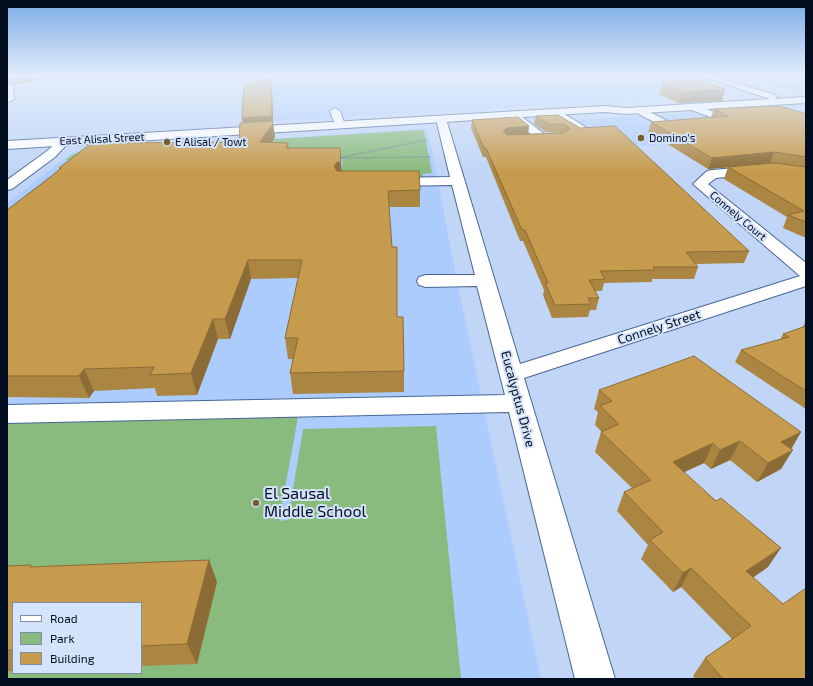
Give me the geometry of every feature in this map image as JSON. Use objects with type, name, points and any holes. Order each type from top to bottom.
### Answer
[{"type":"main road","name":"East Alisal Street","points":[[7,145],[340,125],[435,129],[549,108]]},
{"type":"main road","points":[[555,108],[580,128]]},
{"type":"main road","name":"East Alisal Street","points":[[558,108],[568,111],[605,109],[623,111],[675,108]]},
{"type":"main road","points":[[696,108],[713,115],[777,111]]},
{"type":"main road","points":[[639,110],[664,123]]},
{"type":"main road","points":[[335,111],[340,125]]},
{"type":"main road","points":[[513,115],[543,138]]},
{"type":"main road","name":"Eucalyptus Drive","points":[[435,129],[457,181],[596,679]]},
{"type":"main road","points":[[523,139],[555,137]]},
{"type":"main road","points":[[7,186],[51,154],[64,141]]},
{"type":"main road","name":"Connely Court","points":[[806,174],[770,169],[712,174],[700,184],[806,272]]},
{"type":"main road","points":[[380,182],[457,181]]},
{"type":"main road","points":[[426,281],[485,280]]},
{"type":"main road","name":"Connely Street","points":[[512,374],[806,280]]},
{"type":"main road","points":[[7,414],[519,403]]},
{"type":"path","points":[[336,158],[435,129]]},
{"type":"path","points":[[336,162],[337,153]]},
{"type":"path","points":[[336,158],[433,157]]},
{"type":"shaded area","points":[[241,108],[492,108],[240,123]]},
{"type":"shaded area","points":[[768,108],[790,108],[806,111],[806,133],[558,153],[489,125]]},
{"type":"shaded area","name":"El Sausal Middle School","points":[[420,129],[427,130],[456,276],[541,679],[7,679],[7,203],[72,153],[77,151]]},
{"type":"green space","points":[[424,131],[432,173],[423,174],[422,179],[341,174],[343,159],[65,160],[82,151]]},
{"type":"green space","points":[[298,417],[279,521],[288,520],[303,429],[436,426],[461,679],[7,679],[7,422]]},
{"type":"building","points":[[243,108],[272,108],[272,116],[242,118]]},
{"type":"building","points":[[786,108],[806,114],[806,157],[774,152],[712,158],[651,122],[728,116],[714,109]]},
{"type":"building","points":[[558,115],[580,128],[615,126],[749,251],[686,252],[698,267],[653,267],[655,270],[600,271],[605,279],[589,280],[599,298],[588,298],[591,304],[555,305],[545,283],[548,283],[525,230],[522,230],[472,120],[518,117],[529,126],[507,128],[503,131],[507,135],[562,133],[570,129],[563,124],[548,124],[536,116]]},
{"type":"building","points":[[272,121],[273,124],[260,142],[288,143],[286,148],[340,148],[341,162],[337,162],[334,166],[337,171],[419,171],[420,190],[388,191],[392,247],[397,247],[397,317],[403,317],[404,371],[290,373],[298,338],[285,338],[302,260],[248,260],[225,319],[213,319],[191,373],[150,375],[154,367],[84,369],[79,376],[7,376],[7,210],[89,145],[94,145],[96,143],[239,142],[240,123]]},
{"type":"building","points":[[774,163],[806,167],[806,222],[788,215],[804,211],[728,167]]},
{"type":"building","points":[[806,326],[806,391],[741,350],[789,337],[783,334]]},
{"type":"building","points":[[694,356],[801,432],[781,442],[793,450],[768,463],[740,441],[720,450],[713,443],[673,462],[716,501],[721,498],[781,548],[746,571],[783,604],[806,588],[806,679],[723,679],[705,658],[751,626],[691,568],[683,573],[650,540],[663,532],[624,492],[651,480],[601,432],[619,424],[600,406],[612,401],[599,390]]},
{"type":"building","points":[[209,560],[187,644],[142,646],[142,602],[12,602],[12,650],[7,650],[7,566],[31,565],[30,567]]},
{"type":"place","name":"Domino's","points":[[641,138]]},
{"type":"place","name":"E Alisal / Towt","points":[[167,142]]},
{"type":"place","name":"El Sausal Middle School","points":[[256,503]]}]
